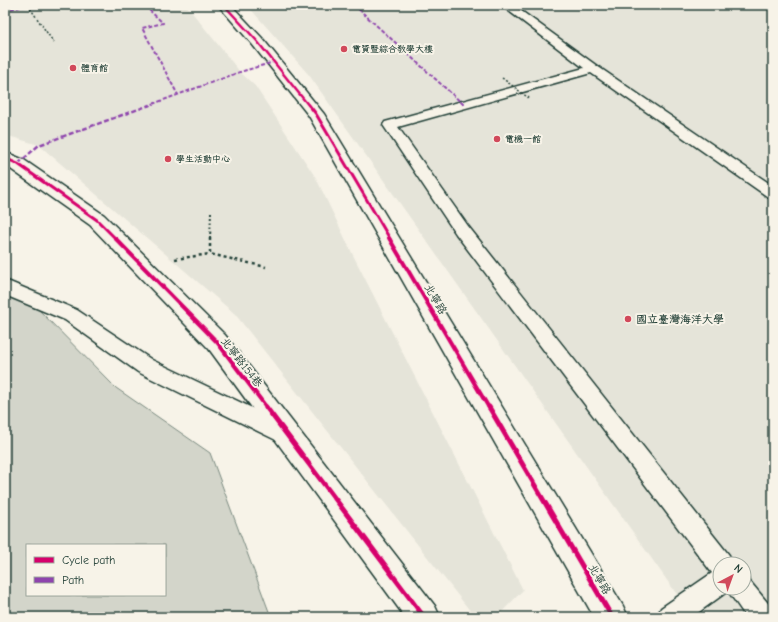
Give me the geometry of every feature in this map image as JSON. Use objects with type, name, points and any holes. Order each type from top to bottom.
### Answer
[{"type":"main road","name":"北寧路","points":[[224,5],[256,41],[316,114],[612,617]]},
{"type":"main road","name":"北寧路154巷","points":[[5,158],[18,164],[97,220],[217,342],[424,617]]},
{"type":"lane","points":[[506,5],[593,69],[773,193]]},
{"type":"lane","points":[[593,69],[390,125],[462,230],[714,556]]},
{"type":"lane","name":"北寧路154巷","points":[[5,287],[71,315],[145,366],[288,436]]},
{"type":"lane","points":[[670,617],[712,588]]},
{"type":"lane","points":[[746,596],[763,617]]},
{"type":"path","points":[[28,5],[54,43]]},
{"type":"path","points":[[502,78],[530,99]]},
{"type":"path","points":[[211,212],[210,254],[266,267]]},
{"type":"shaded area","points":[[5,5],[186,5],[240,72],[255,86],[316,178],[353,255],[523,590],[497,617],[475,617],[235,314],[39,145],[5,135]]},
{"type":"shaded area","name":"國立臺灣海洋大學","points":[[247,5],[766,5],[773,8],[773,617],[693,617],[309,75]]},
{"type":"shaded area","points":[[5,295],[32,303],[116,388],[210,453],[271,617],[5,617]]},
{"type":"marked path","points":[[5,10],[30,5]]},
{"type":"marked path","points":[[147,5],[147,8],[163,23],[142,28],[178,95]]},
{"type":"marked path","points":[[354,5],[464,105]]},
{"type":"marked path","points":[[18,164],[39,145],[240,72],[274,62]]},
{"type":"cycle path","points":[[224,5],[257,41],[316,114],[612,617]]},
{"type":"cycle path","points":[[5,158],[18,164],[97,220],[217,342],[424,617]]},
{"type":"place","name":"電資暨綜合教學大樓","points":[[344,49]]},
{"type":"place","name":"體育館","points":[[73,68]]},
{"type":"place","name":"電機一館","points":[[497,139]]},
{"type":"place","name":"學生活動中心","points":[[168,159]]},
{"type":"place","name":"國立臺灣海洋大學","points":[[628,319]]}]
